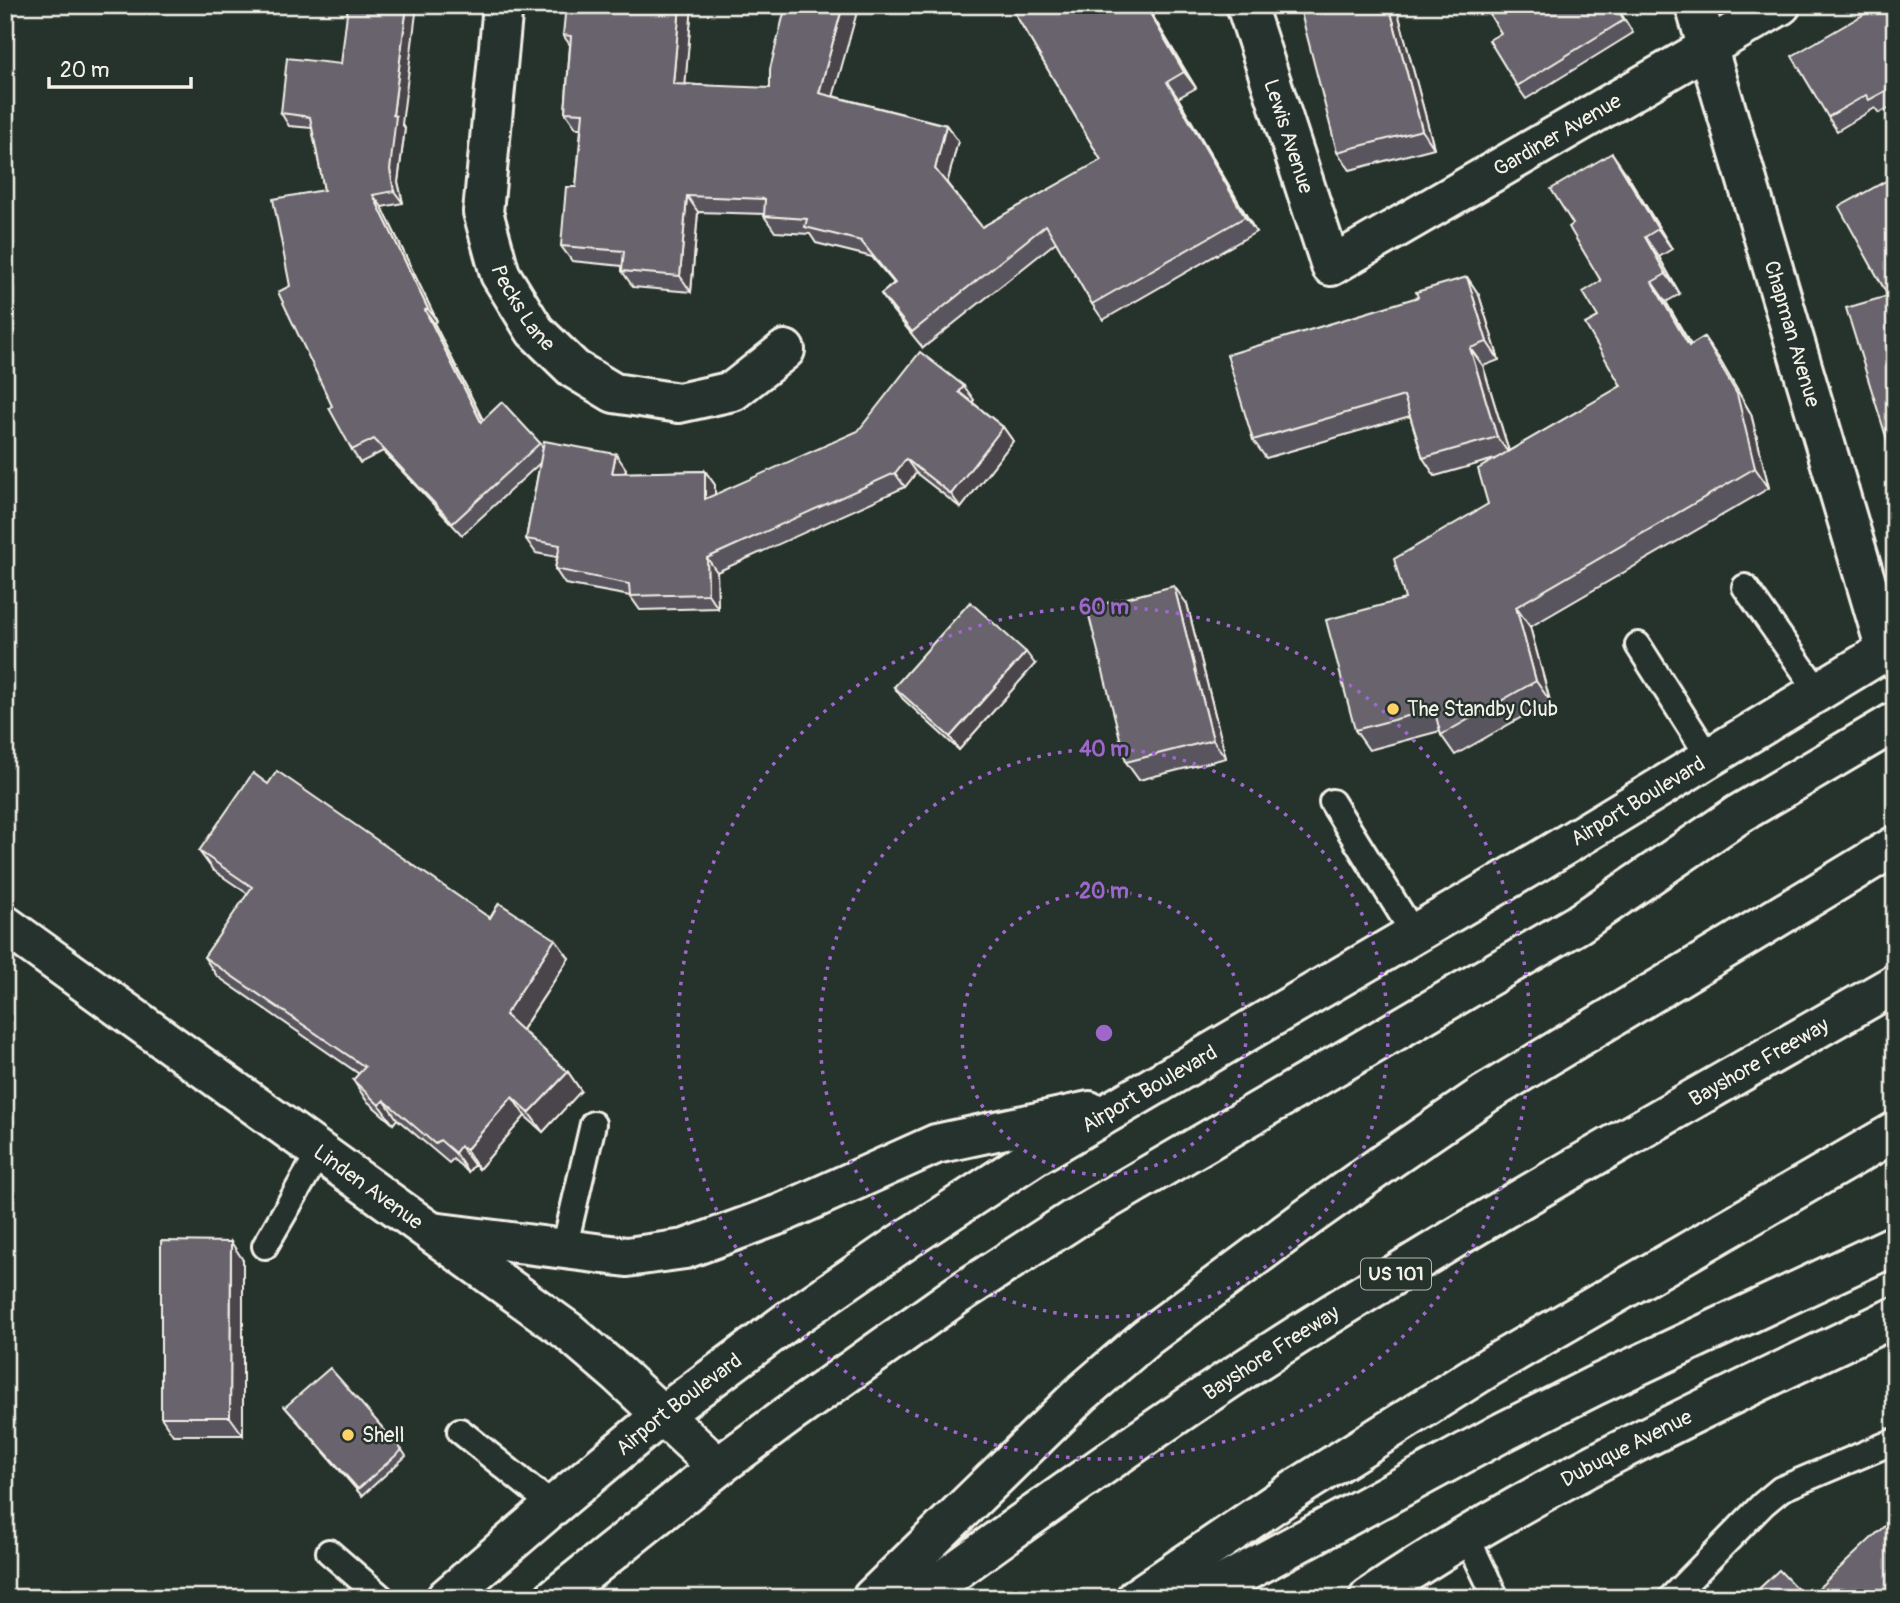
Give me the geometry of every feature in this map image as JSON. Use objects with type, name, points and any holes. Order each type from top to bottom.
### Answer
[{"type":"main road","name":"Pecks Lane","points":[[503,5],[483,212],[500,274],[535,331],[574,369],[614,393],[679,403],[733,391],[785,350]]},
{"type":"main road","name":"Lewis Avenue","points":[[1247,5],[1331,266]]},
{"type":"main road","name":"Chapman Avenue","points":[[1695,5],[1892,651]]},
{"type":"main road","name":"Gardiner Avenue","points":[[1331,266],[1781,5]]},
{"type":"main road","name":"Airport Boulevard","points":[[446,1598],[662,1415],[791,1319],[909,1237],[1034,1156],[1539,861],[1818,691],[1892,651]]},
{"type":"main road","points":[[554,1598],[718,1466],[957,1295],[1073,1219],[1578,924],[1739,814],[1895,722]]},
{"type":"main road","points":[[872,1598],[1082,1393],[1147,1338],[1304,1220],[1485,1094],[1895,846]]},
{"type":"main road","name":"Linden Avenue","points":[[5,925],[568,1331],[718,1466]]},
{"type":"main road","name":"Bayshore Freeway","points":[[918,1598],[1057,1497],[1220,1385],[1421,1258],[1895,984]]},
{"type":"main road","points":[[432,1232],[626,1256],[685,1249],[780,1214],[936,1143],[1122,1104]]},
{"type":"main road","points":[[1136,1598],[1302,1485],[1489,1367],[1895,1132]]},
{"type":"main road","points":[[1197,1598],[1560,1403],[1895,1245]]},
{"type":"main road","name":"Dubuque Avenue","points":[[1368,1598],[1466,1535],[1567,1477],[1895,1317]]},
{"type":"lane","points":[[1745,587],[1818,691]]},
{"type":"lane","points":[[1638,645],[1709,757]]},
{"type":"lane","points":[[1332,802],[1414,933]]},
{"type":"lane","points":[[564,1249],[593,1124]]},
{"type":"lane","points":[[265,1246],[320,1151]]},
{"type":"lane","points":[[460,1431],[553,1506]]},
{"type":"lane","points":[[1671,1598],[1781,1489],[1895,1441]]},
{"type":"lane","points":[[1466,1535],[1496,1598]]},
{"type":"lane","points":[[329,1552],[382,1598]]},
{"type":"building","points":[[348,5],[407,5],[393,115],[396,116],[390,170],[394,191],[373,195],[428,309],[425,310],[481,422],[502,402],[540,443],[453,523],[374,439],[352,450],[329,408],[332,406],[278,292],[290,286],[273,199],[324,190],[310,117],[281,113],[287,58],[341,64]]},
{"type":"building","points":[[566,5],[680,5],[673,84],[770,88],[770,69],[786,5],[843,5],[819,93],[946,125],[935,169],[982,227],[1101,160],[1010,5],[1145,5],[1184,72],[1167,82],[1245,217],[1092,304],[1046,225],[912,332],[881,294],[895,283],[861,241],[805,227],[807,219],[764,216],[765,199],[687,196],[680,276],[622,271],[624,251],[561,246],[566,187],[576,187],[583,113],[565,112],[571,36],[563,35]]},
{"type":"building","points":[[1299,5],[1389,5],[1422,130],[1337,152]]},
{"type":"building","points":[[1484,5],[1615,5],[1624,20],[1517,86],[1489,40],[1501,33]]},
{"type":"building","points":[[1880,5],[1895,5],[1895,86],[1869,100],[1866,95],[1828,117],[1792,56]]},
{"type":"building","points":[[1612,153],[1658,229],[1645,237],[1666,274],[1652,282],[1689,346],[1704,337],[1737,394],[1755,468],[1516,607],[1536,681],[1441,735],[1434,709],[1355,730],[1326,620],[1405,599],[1394,559],[1488,504],[1478,469],[1621,386],[1585,324],[1598,317],[1583,292],[1601,281],[1569,227],[1573,224],[1551,189]]},
{"type":"building","points":[[1895,176],[1895,232],[1892,233],[1895,241],[1893,459],[1846,308],[1888,296],[1839,207]]},
{"type":"building","points":[[1467,277],[1487,342],[1470,348],[1497,437],[1423,458],[1404,396],[1253,440],[1227,355],[1418,297],[1416,292]]},
{"type":"building","points":[[920,352],[964,386],[959,392],[1003,427],[951,494],[906,459],[895,473],[707,558],[708,594],[630,596],[629,584],[555,569],[560,545],[526,539],[544,441],[616,454],[612,473],[705,471],[705,499],[858,431]]},
{"type":"building","points":[[1174,586],[1213,740],[1126,762],[1087,608]]},
{"type":"building","points":[[970,602],[1026,652],[950,737],[894,687]]},
{"type":"building","points":[[277,771],[490,918],[499,903],[555,939],[505,1015],[568,1072],[529,1113],[512,1097],[466,1150],[460,1146],[455,1153],[440,1140],[435,1144],[384,1100],[379,1105],[353,1080],[365,1067],[204,957],[252,887],[199,851],[253,773],[268,784]]},
{"type":"building","points":[[161,1241],[231,1242],[230,1417],[161,1417]]},
{"type":"building","name":"Shell","points":[[330,1368],[402,1450],[358,1489],[285,1407]]},
{"type":"building","points":[[1895,1516],[1895,1598],[1808,1598]]},
{"type":"building","points":[[1779,1570],[1806,1598],[1749,1598]]},
{"type":"place","name":"The Standby Club","points":[[1393,709]]},
{"type":"place","name":"Shell","points":[[348,1435]]}]
